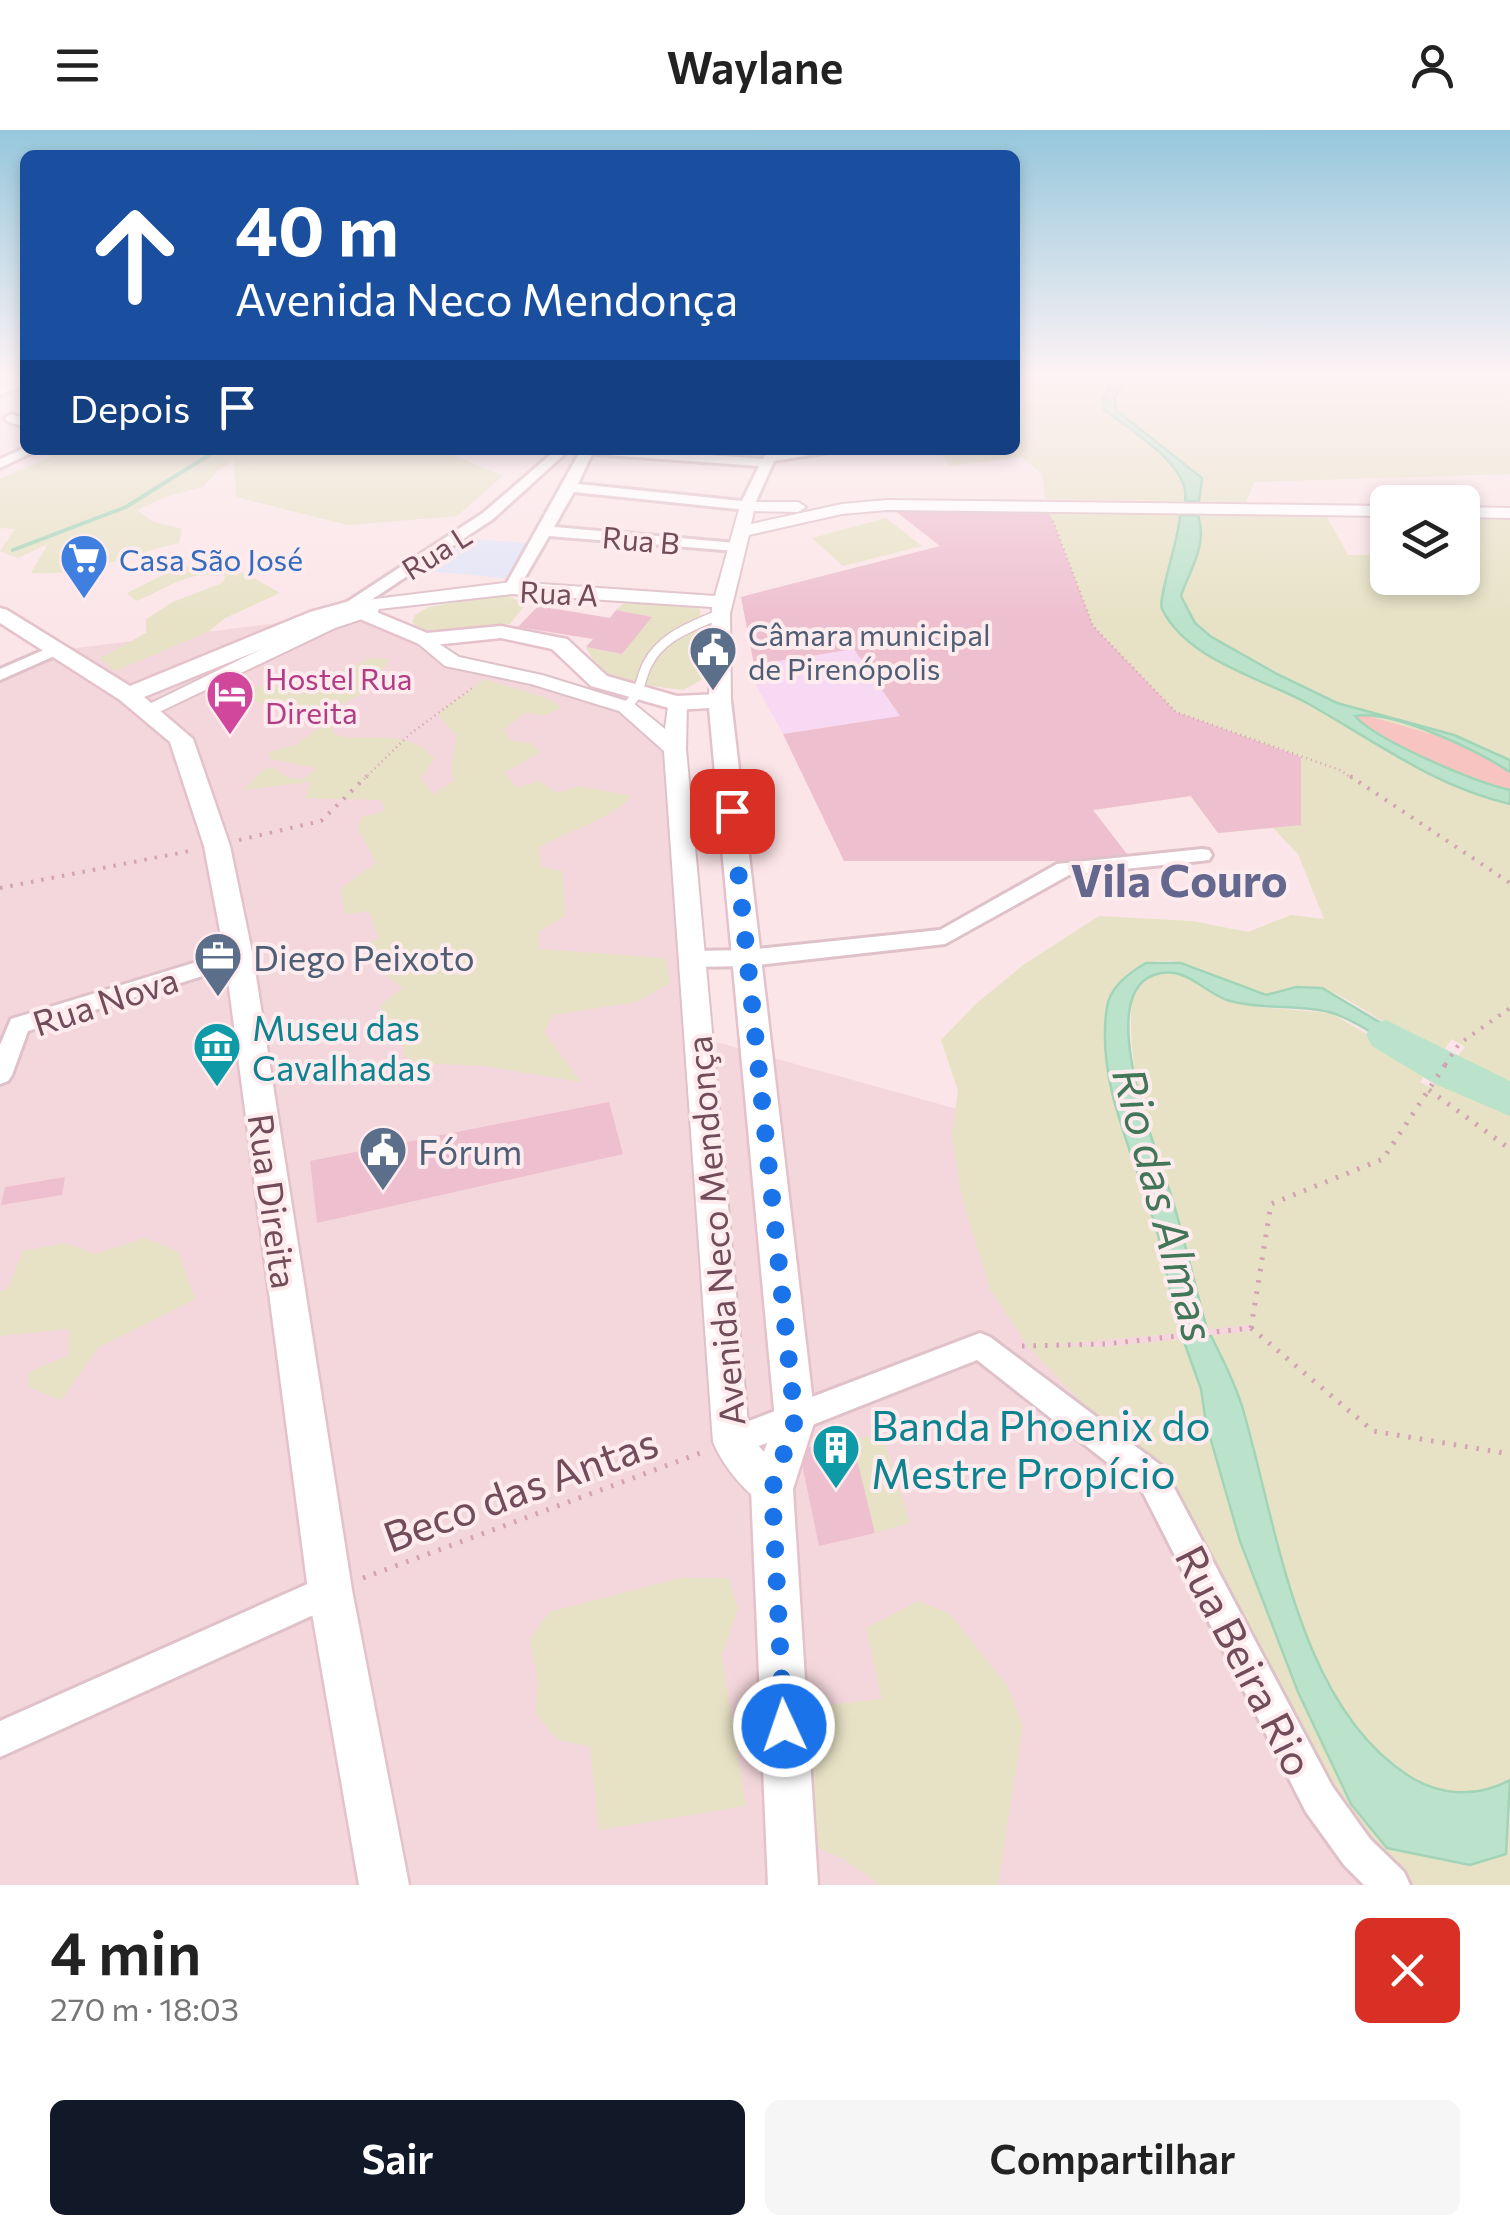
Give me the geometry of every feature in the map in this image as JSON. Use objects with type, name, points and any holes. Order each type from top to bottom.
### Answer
[{"type":"main road","points":[[138,702],[317,616],[355,610],[424,640],[501,632],[559,644],[599,681],[633,700],[720,701]]},
{"type":"main road","name":"Rua Direita","points":[[0,614],[138,702],[181,740],[217,846],[239,957],[330,1590],[384,1885]]},
{"type":"main road","name":"Avenida Neco Mendonça","points":[[720,701],[795,1420],[772,1489]]},
{"type":"main road","points":[[772,1489],[792,1885]]},
{"type":"street","name":"Rua L","points":[[355,610],[466,535],[557,456]]},
{"type":"street","name":"Rua L","points":[[512,588],[587,456]]},
{"type":"street","points":[[720,701],[722,608],[747,506],[771,457],[743,456]]},
{"type":"street","points":[[536,478],[747,506],[1370,512]]},
{"type":"street","points":[[739,539],[842,508]]},
{"type":"street","points":[[1480,512],[1510,513]]},
{"type":"street","name":"Rua B","points":[[546,531],[739,539]]},
{"type":"street","name":"Rua A","points":[[355,610],[396,601],[512,588],[722,608]]},
{"type":"street","points":[[424,640],[452,662],[633,700],[675,749]]},
{"type":"street","points":[[0,660],[48,646]]},
{"type":"street","points":[[0,675],[48,646]]},
{"type":"street","name":"Avenida Neco Mendonça","points":[[676,703],[675,749],[731,1442],[772,1489]]},
{"type":"street","points":[[692,958],[748,958],[945,937],[1064,868],[1202,855]]},
{"type":"street","name":"Rua Nova","points":[[0,1075],[10,1028],[239,957]]},
{"type":"street","points":[[731,1442],[980,1346]]},
{"type":"street","name":"Rua Beira Rio","points":[[980,1346],[1152,1478],[1319,1799],[1357,1852],[1391,1885]]},
{"type":"street","points":[[0,1739],[330,1590]]},
{"type":"lane","points":[[633,700],[648,659],[669,637],[722,608]]},
{"type":"path","points":[[1047,508],[1093,626],[1176,712],[1340,770],[1510,883]]},
{"type":"path","points":[[0,888],[217,846],[321,821],[410,734],[495,671]]},
{"type":"path","points":[[1251,1328],[1271,1204],[1384,1158],[1459,1044],[1510,1008]]},
{"type":"path","points":[[1428,1090],[1510,1149]]},
{"type":"path","points":[[980,1346],[1106,1344],[1251,1328],[1372,1431],[1510,1454]]},
{"type":"path","name":"Beco das Antas","points":[[330,1590],[731,1442]]},
{"type":"shaded area","points":[[53,456],[455,456],[503,476],[457,516],[348,525],[236,497],[234,461],[218,470],[203,487],[168,496],[137,510],[154,522],[182,529],[179,543],[90,568],[53,573],[31,573],[48,544],[18,558],[0,551],[15,529],[0,528],[0,479]]},
{"type":"shaded area","points":[[942,456],[1163,456],[1179,475],[1185,501],[1045,499],[1042,474],[1021,457],[951,466]]},
{"type":"shaded area","points":[[1175,456],[1510,456],[1510,474],[1254,482],[1246,503],[1199,501],[1202,478]]},
{"type":"shaded area","points":[[1050,514],[1180,515],[1161,603],[1174,626],[1189,641],[1429,774],[1510,804],[1510,1089],[1452,1064],[1465,1047],[1452,1039],[1438,1057],[1361,1008],[1320,988],[1268,994],[1189,965],[1160,961],[1145,964],[1120,981],[1108,1010],[1106,1046],[1112,1086],[1156,1229],[1181,1333],[1049,1345],[1107,1347],[1183,1339],[1201,1389],[1217,1467],[1285,1655],[1351,1804],[1387,1848],[1470,1865],[1506,1854],[1510,1820],[1510,1885],[1391,1885],[1381,1878],[1152,1478],[1028,1346],[990,1289],[962,1197],[952,1135],[958,1091],[941,1040],[977,1003],[1023,965],[1099,916],[1192,921],[1248,932],[1291,915],[1324,919],[1298,854],[1273,828],[1218,833],[1190,796],[1093,810],[933,619],[750,641],[741,597],[893,558],[925,594],[1068,562]]},
{"type":"shaded area","points":[[1198,515],[1327,517],[1348,555],[1370,555],[1370,595],[1480,595],[1480,519],[1510,520],[1510,790],[1229,648],[1195,623],[1181,597],[1197,557],[1201,526]]},
{"type":"shaded area","points":[[886,518],[922,546],[843,566],[812,538]]},
{"type":"shaded area","points":[[470,539],[527,543],[506,578],[426,571]]},
{"type":"shaded area","points":[[209,565],[247,574],[280,593],[225,618],[208,632],[115,671],[100,658],[146,633],[146,619],[173,602],[222,583],[226,576],[190,577],[136,601],[127,593],[179,567]]},
{"type":"shaded area","points":[[505,594],[525,605],[510,624],[445,633],[432,632],[412,622],[415,615],[429,607]]},
{"type":"shaded area","points":[[627,600],[700,609],[703,679],[683,690],[612,681],[599,670],[586,647],[622,654],[651,617],[616,610]]},
{"type":"shaded area","points":[[360,613],[437,651],[626,707],[675,749],[698,1037],[957,1109],[1510,1273],[1510,1885],[0,1885],[0,675],[53,651]]},
{"type":"shaded area","points":[[854,649],[900,716],[783,734],[752,678],[760,676],[754,665]]},
{"type":"shaded area","points":[[371,658],[389,659],[382,671],[386,677],[333,708],[333,734],[398,739],[423,748],[434,758],[421,779],[433,794],[454,781],[451,770],[457,736],[437,714],[484,679],[547,698],[562,707],[546,715],[526,713],[504,728],[510,741],[531,743],[541,752],[504,773],[517,788],[539,781],[557,793],[580,786],[632,796],[602,817],[539,848],[542,867],[563,871],[565,916],[539,932],[539,949],[665,958],[670,983],[637,1002],[554,1015],[544,1032],[581,1082],[484,1066],[421,1063],[405,1057],[398,1028],[379,1025],[382,1004],[403,988],[366,961],[363,946],[379,938],[369,911],[345,914],[341,888],[376,863],[358,828],[362,817],[385,811],[382,800],[305,798],[311,782],[243,790],[263,770],[273,767],[288,778],[304,779],[316,768],[270,759],[269,752],[295,745],[322,726],[319,716],[300,708],[256,702],[249,693],[254,687],[314,679]]},
{"type":"shaded area","points":[[1166,972],[1186,975],[1257,1007],[1331,1013],[1428,1070],[1420,1082],[1430,1087],[1442,1077],[1510,1112],[1510,1780],[1497,1786],[1472,1792],[1446,1791],[1409,1776],[1371,1744],[1340,1705],[1316,1659],[1296,1609],[1239,1397],[1211,1336],[1252,1331],[1250,1325],[1207,1329],[1140,1094],[1132,1047],[1132,995],[1150,976]]},
{"type":"shaded area","points":[[144,1238],[178,1251],[195,1299],[98,1348],[61,1400],[28,1387],[29,1372],[69,1355],[69,1329],[0,1336],[0,1291],[8,1288],[23,1251],[66,1243],[95,1254]]},
{"type":"shaded area","points":[[882,1434],[910,1523],[875,1533],[852,1439]]},
{"type":"shaded area","points":[[680,1578],[729,1578],[738,1609],[722,1656],[746,1806],[599,1830],[590,1747],[556,1739],[536,1713],[538,1681],[530,1640],[549,1612]]},
{"type":"shaded area","points":[[918,1601],[950,1614],[1008,1687],[1023,1726],[998,1885],[880,1885],[845,1860],[808,1843],[792,1709],[882,1699],[866,1628]]},
{"type":"sand","points":[[1355,715],[1456,741],[1510,772],[1510,790],[1451,770],[1404,748]]},
{"type":"water","points":[[1163,456],[1174,456],[1202,478],[1199,501],[1185,501],[1185,488]]},
{"type":"water","points":[[1180,515],[1198,515],[1201,526],[1197,557],[1181,596],[1195,623],[1210,636],[1277,674],[1337,703],[1454,735],[1510,760],[1510,772],[1478,753],[1412,725],[1355,716],[1384,737],[1428,759],[1510,790],[1510,804],[1430,774],[1307,703],[1227,666],[1189,642],[1174,627],[1161,603]]},
{"type":"water","points":[[1146,963],[1181,963],[1266,995],[1296,987],[1322,988],[1438,1057],[1428,1070],[1341,1016],[1230,1001],[1176,973],[1154,975],[1137,989],[1129,1012],[1134,1075],[1207,1329],[1181,1333],[1156,1228],[1120,1120],[1107,1064],[1109,1000],[1122,981]]},
{"type":"water","points":[[1452,1064],[1510,1089],[1510,1112],[1438,1076]]},
{"type":"water","points":[[1211,1336],[1242,1406],[1297,1609],[1316,1659],[1341,1705],[1371,1745],[1421,1783],[1446,1791],[1471,1792],[1510,1780],[1506,1854],[1470,1865],[1387,1848],[1351,1804],[1298,1692],[1240,1541],[1206,1423],[1201,1389],[1183,1339]]},
{"type":"building","points":[[894,510],[1050,514],[1093,626],[1176,712],[1301,757],[1301,825],[1218,833],[1191,796],[1093,810],[1127,854],[1071,861],[844,861],[783,734],[900,716],[854,649],[754,665],[741,597],[940,546]]},
{"type":"building","points":[[538,606],[610,618],[616,610],[652,617],[622,654],[586,647],[593,639],[518,627]]},
{"type":"building","name":"Fórum","points":[[609,1102],[623,1154],[317,1223],[310,1161]]},
{"type":"building","points":[[65,1177],[62,1195],[1,1205],[5,1187]]},
{"type":"building","name":"Banda Phoenix do Mestre Propício","points":[[852,1439],[875,1533],[819,1546],[799,1449]]},
{"type":"waterway","points":[[13,550],[126,507],[208,456]]},
{"type":"waterway","name":"Rio das Almas","points":[[1386,1035],[1450,1073],[1510,1099]]},
{"type":"place","name":"Casa São José","points":[[84,600]]},
{"type":"place","name":"Câmara municipal de Pirenópolis","points":[[713,692]]},
{"type":"place","name":"Hostel Rua Direita","points":[[230,736]]},
{"type":"place","name":"Diego Peixoto","points":[[218,998]]},
{"type":"place","name":"Museu das Cavalhadas","points":[[217,1088]]},
{"type":"place","name":"Fórum","points":[[383,1192]]},
{"type":"place","name":"Banda Phoenix do Mestre Propício","points":[[836,1490]]},
{"type":"district","name":"Vila Couro","points":[[1179,878]]},
{"type":"route","points":[[732,811],[795,1420],[772,1489],[784,1726]]}]
